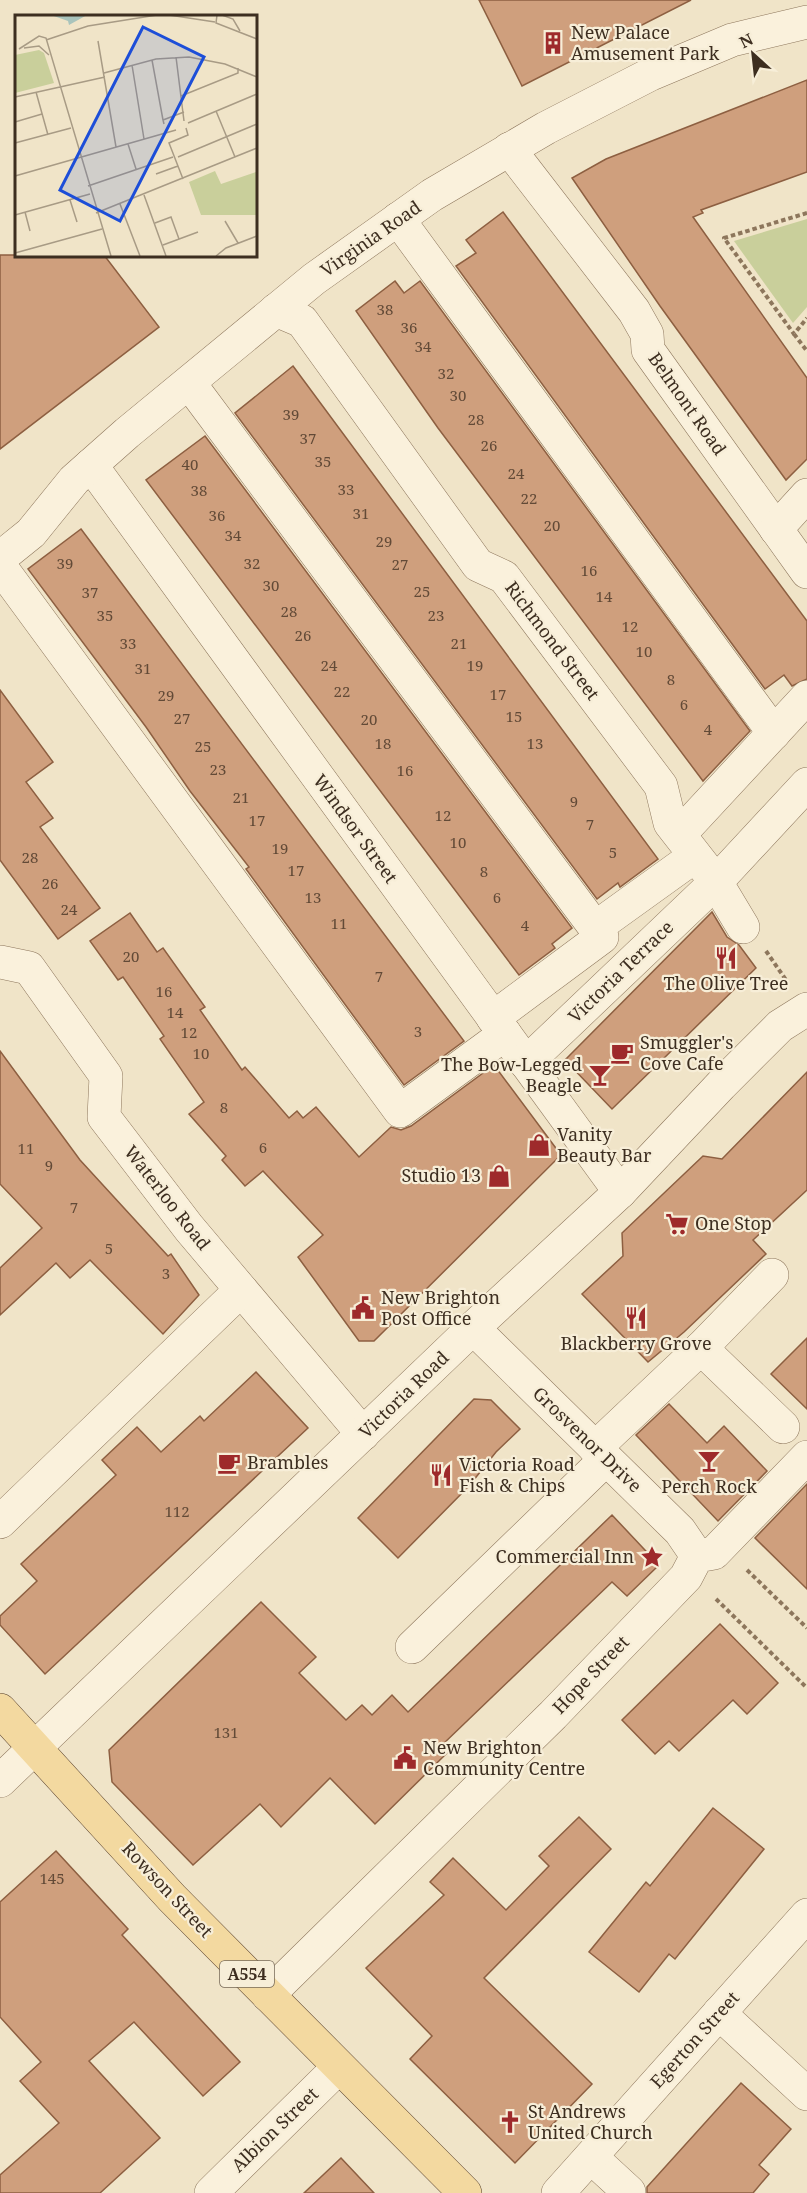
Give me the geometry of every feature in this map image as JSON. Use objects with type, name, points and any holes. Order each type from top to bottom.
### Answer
[{"type":"main road","name":"Rowson Street","points":[[0,1710],[172,1898],[465,2193]]},
{"type":"street","name":"Virginia Road","points":[[0,558],[31,533],[74,480],[91,465],[276,310],[398,219],[509,149],[651,74],[732,40],[807,21]]},
{"type":"street","name":"Belmont Road","points":[[509,149],[634,311],[647,334],[648,350],[807,572]]},
{"type":"street","points":[[398,219],[774,733]]},
{"type":"street","name":"Richmond Street","points":[[276,310],[302,321],[478,565],[504,577],[661,786],[670,823],[716,882],[743,927]]},
{"type":"street","points":[[0,566],[400,1111],[602,938],[190,384]]},
{"type":"street","name":"Windsor Street","points":[[91,465],[620,1192]]},
{"type":"street","points":[[776,529],[807,495]]},
{"type":"street","points":[[595,928],[687,845],[774,733],[807,697]]},
{"type":"street","points":[[716,882],[807,784]]},
{"type":"street","name":"Victoria Terrace","points":[[526,1063],[716,882]]},
{"type":"street","name":"Waterloo Road","points":[[0,962],[29,968],[106,1076],[104,1117],[241,1290],[363,1434]]},
{"type":"street","name":"Victoria Road","points":[[0,1781],[37,1749],[473,1328],[620,1192],[780,1026],[806,1009]]},
{"type":"street","points":[[412,1647],[772,1275]]},
{"type":"street","points":[[0,1522],[241,1290]]},
{"type":"street","name":"Grosvenor Drive","points":[[473,1328],[680,1531],[697,1556]]},
{"type":"street","points":[[701,1348],[783,1427]]},
{"type":"street","points":[[697,1556],[714,1552],[807,1457]]},
{"type":"street","name":"Hope Street","points":[[268,1995],[553,1715],[686,1576],[697,1556]]},
{"type":"street","name":"Egerton Street","points":[[558,2193],[807,1915]]},
{"type":"street","points":[[719,2013],[807,2094]]},
{"type":"street","name":"Albion Street","points":[[211,2193],[339,2067]]},
{"type":"street","points":[[591,2157],[629,2192]]},
{"type":"path","points":[[807,213],[724,238],[807,351]]},
{"type":"path","points":[[794,334],[807,318]]},
{"type":"path","points":[[743,927],[772,957],[806,1009]]},
{"type":"path","points":[[697,1556],[739,1562],[807,1628]]},
{"type":"path","points":[[697,1556],[714,1597],[807,1688]]},
{"type":"green space","points":[[807,219],[807,307],[793,323],[734,241]]},
{"type":"building","name":"New Palace Amusement Park","points":[[479,0],[691,0],[522,86]]},
{"type":"building","points":[[807,80],[807,172],[701,210],[703,213],[693,217],[807,378],[807,459],[786,480],[660,306],[572,178],[606,159]]},
{"type":"building","points":[[503,212],[807,621],[807,679],[792,686],[784,675],[765,689],[456,266],[476,253],[466,240]]},
{"type":"building","points":[[0,255],[105,256],[159,327],[0,449]]},
{"type":"building","points":[[395,281],[404,293],[420,281],[750,731],[703,781],[438,428],[356,311]]},
{"type":"building","points":[[293,366],[658,859],[620,887],[618,883],[597,899],[235,413]]},
{"type":"building","points":[[205,436],[572,928],[552,944],[555,948],[519,975],[146,480]]},
{"type":"building","points":[[81,529],[464,1041],[404,1085],[246,869],[249,867],[190,791],[146,727],[28,569]]},
{"type":"building","points":[[0,690],[53,762],[26,782],[53,818],[40,827],[100,908],[58,939],[0,860]]},
{"type":"building","points":[[712,912],[727,937],[739,945],[756,968],[612,1109],[565,1060]]},
{"type":"building","points":[[130,913],[157,952],[163,948],[205,1007],[200,1010],[242,1070],[245,1067],[289,1118],[297,1111],[303,1118],[316,1107],[359,1157],[391,1127],[401,1130],[411,1126],[494,1065],[561,1155],[374,1341],[359,1341],[298,1257],[323,1235],[263,1171],[245,1186],[222,1160],[226,1156],[189,1114],[204,1102],[160,1039],[164,1036],[123,977],[118,980],[90,941]]},
{"type":"building","points":[[0,1051],[80,1160],[168,1256],[171,1254],[199,1295],[163,1334],[90,1260],[70,1278],[56,1263],[0,1315],[0,1268],[42,1228],[0,1184]]},
{"type":"building","points":[[807,1072],[807,1190],[753,1240],[766,1254],[684,1332],[648,1362],[582,1294],[623,1256],[622,1233],[703,1156],[722,1159]]},
{"type":"building","points":[[807,1338],[807,1409],[771,1374]]},
{"type":"building","points":[[256,1372],[308,1428],[45,1674],[0,1625],[0,1616],[37,1581],[21,1564],[116,1475],[102,1460],[137,1427],[161,1452],[200,1416],[204,1421]]},
{"type":"building","points":[[474,1399],[491,1400],[520,1429],[496,1452],[469,1486],[398,1558],[358,1518]]},
{"type":"building","name":"Perch Rock","points":[[669,1404],[707,1443],[724,1426],[767,1471],[718,1521],[636,1435]]},
{"type":"building","points":[[807,1484],[807,1589],[755,1538]]},
{"type":"building","points":[[612,1515],[659,1565],[627,1596],[612,1582],[441,1746],[447,1753],[375,1824],[330,1778],[281,1827],[260,1804],[193,1865],[112,1782],[109,1750],[261,1602],[316,1657],[299,1673],[346,1720],[362,1705],[372,1715],[392,1695],[408,1712]]},
{"type":"building","points":[[720,1624],[778,1683],[747,1714],[733,1700],[679,1751],[669,1741],[655,1754],[622,1720]]},
{"type":"building","points":[[713,1808],[764,1849],[675,1959],[669,1954],[639,1992],[589,1952],[646,1882],[650,1886]]},
{"type":"building","points":[[579,1817],[611,1849],[484,1978],[592,2084],[515,2163],[410,2059],[432,2036],[366,1968],[444,1895],[430,1882],[453,1858],[506,1910],[549,1866],[539,1856]]},
{"type":"building","points":[[56,1851],[128,1929],[122,1935],[240,2062],[203,2096],[134,2022],[89,2061],[160,2138],[100,2193],[0,2193],[0,2175],[59,2123],[20,2081],[41,2062],[0,2017],[0,1902]]},
{"type":"building","points":[[741,2083],[791,2129],[759,2165],[769,2174],[753,2193],[647,2193],[647,2187]]},
{"type":"building","points":[[341,2158],[374,2193],[304,2193]]},
{"type":"place","name":"New Palace Amusement Park","points":[[553,43]]},
{"type":"place","name":"The Olive Tree","points":[[726,958]]},
{"type":"place","name":"Smuggler's Cove Cafe","points":[[622,1053]]},
{"type":"place","name":"The Bow-Legged Beagle","points":[[600,1075]]},
{"type":"place","name":"Vanity Beauty Bar","points":[[539,1145]]},
{"type":"place","name":"Studio 13","points":[[499,1176]]},
{"type":"place","name":"One Stop","points":[[677,1224]]},
{"type":"place","name":"New Brighton Post Office","points":[[363,1308]]},
{"type":"place","name":"Blackberry Grove","points":[[636,1318]]},
{"type":"place","name":"Perch Rock","points":[[709,1461]]},
{"type":"place","name":"Brambles","points":[[229,1463]]},
{"type":"place","name":"Victoria Road Fish & Chips","points":[[441,1475]]},
{"type":"place","name":"Commercial Inn","points":[[652,1557]]},
{"type":"place","name":"New Brighton Community Centre","points":[[405,1758]]},
{"type":"place","name":"St Andrews United Church","points":[[510,2122]]}]
